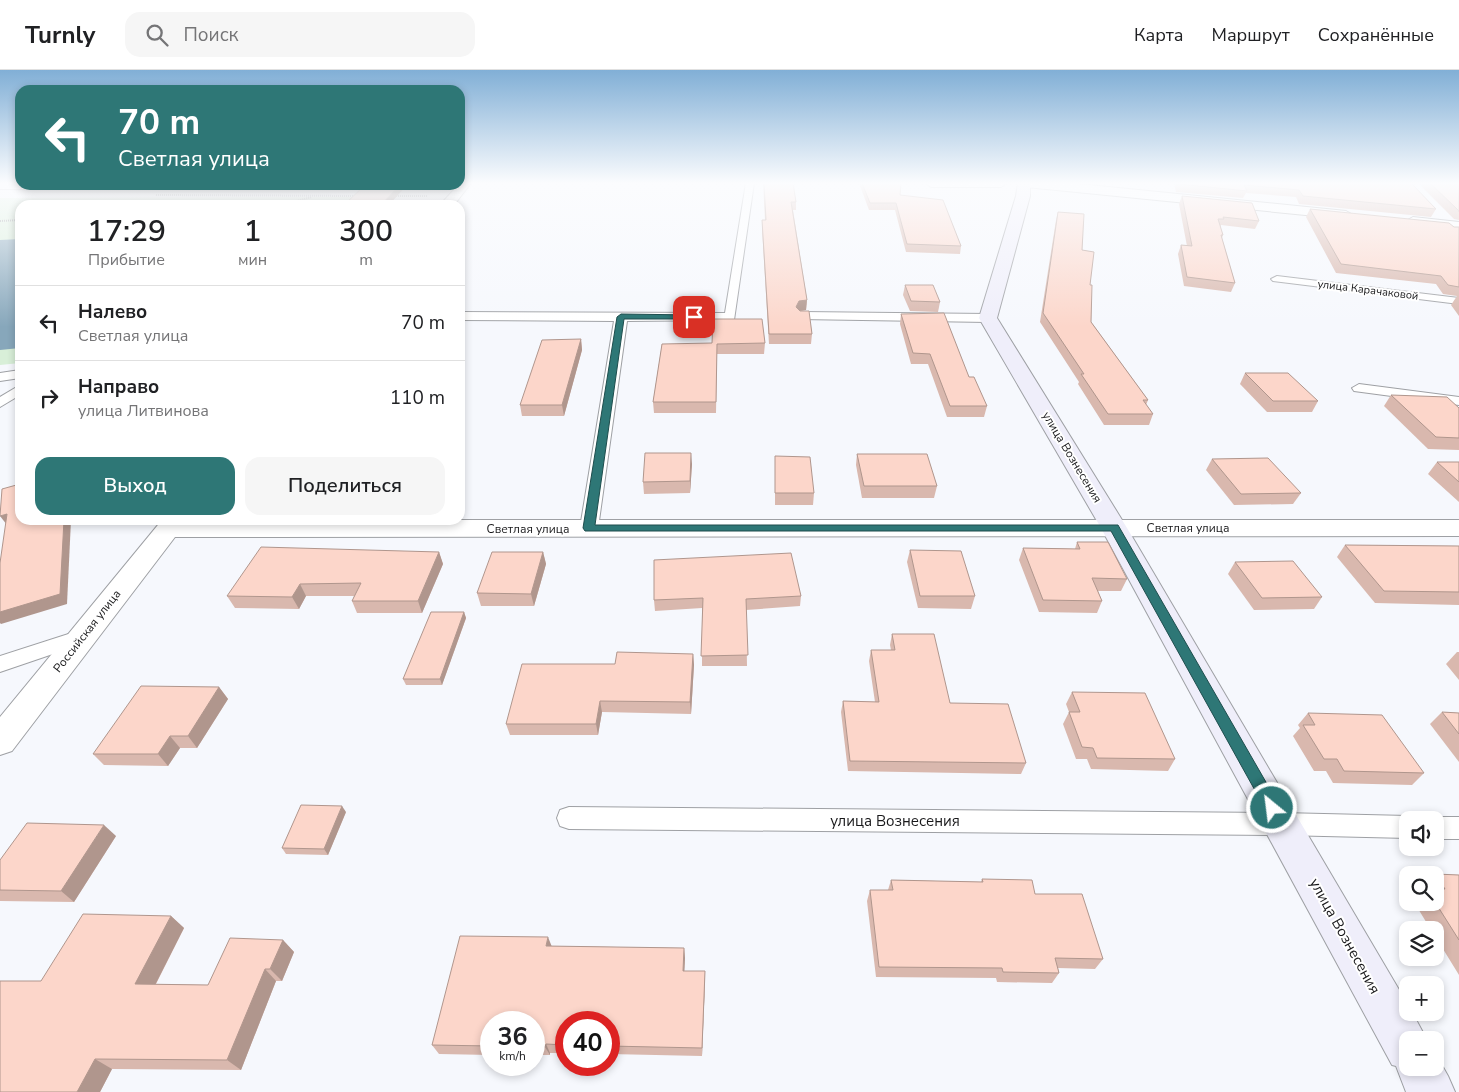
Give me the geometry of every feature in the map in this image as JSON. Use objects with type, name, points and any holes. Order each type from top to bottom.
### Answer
[{"type":"street","points":[[988,318],[1013,231]]},
{"type":"street","name":"улица Вознесения","points":[[988,318],[1114,528],[1399,1033]]},
{"type":"street","name":"Светлая улица","points":[[171,525],[589,528],[1459,528]]},
{"type":"street","name":"Российская улица","points":[[0,741],[171,525]]},
{"type":"street","points":[[1423,1076],[1432,1092]]},
{"type":"lane","points":[[465,316],[730,317],[743,231]]},
{"type":"lane","name":"улица Карачаковой","points":[[1276,279],[1459,300]]},
{"type":"lane","points":[[803,316],[988,318]]},
{"type":"lane","points":[[589,528],[621,317]]},
{"type":"lane","points":[[0,377],[15,375]]},
{"type":"lane","points":[[1359,388],[1459,402]]},
{"type":"lane","points":[[0,403],[15,392]]},
{"type":"lane","points":[[0,664],[84,636]]},
{"type":"lane","name":"улица Вознесения","points":[[569,818],[1282,824],[1399,827]]},
{"type":"lane","points":[[1444,828],[1459,828]]},
{"type":"green space","points":[[0,231],[15,231],[15,364],[0,365]]},
{"type":"water","points":[[15,239],[15,348],[0,350],[0,240]]},
{"type":"building","points":[[763,231],[796,231],[807,300],[799,301],[796,307],[800,311],[809,311],[812,334],[769,334]]},
{"type":"building","points":[[903,231],[955,231],[961,246],[907,244]]},
{"type":"building","points":[[1055,231],[1083,231],[1082,250],[1094,252],[1090,285],[1092,285],[1091,322],[1148,400],[1143,400],[1153,414],[1108,414],[1043,313]]},
{"type":"building","points":[[1189,231],[1222,231],[1223,235],[1221,235],[1235,283],[1187,277],[1181,245],[1192,246]]},
{"type":"building","points":[[1322,231],[1459,231],[1459,287],[1448,285],[1441,276],[1341,264]]},
{"type":"building","points":[[905,285],[933,285],[940,302],[911,301]]},
{"type":"building","points":[[944,313],[969,377],[974,377],[987,406],[950,406],[930,354],[913,353],[901,314]]},
{"type":"building","points":[[713,319],[762,319],[765,343],[717,344],[716,402],[653,402],[662,344],[712,343]]},
{"type":"building","points":[[581,339],[562,405],[520,405],[542,340]]},
{"type":"building","points":[[1245,373],[1288,373],[1318,401],[1273,401]]},
{"type":"building","points":[[1391,395],[1447,397],[1459,408],[1459,438],[1436,437]]},
{"type":"building","points":[[645,453],[691,453],[690,481],[643,482]]},
{"type":"building","points":[[857,454],[927,454],[937,486],[864,486]]},
{"type":"building","points":[[775,456],[810,457],[814,493],[775,493]]},
{"type":"building","points":[[1268,458],[1301,493],[1241,494],[1212,459]]},
{"type":"building","points":[[1437,462],[1459,462],[1459,482]]},
{"type":"building","points":[[15,485],[15,525],[64,525],[60,594],[0,612],[0,563],[7,514],[0,516],[2,489]]},
{"type":"building","points":[[1077,542],[1108,542],[1127,579],[1092,578],[1102,601],[1043,600],[1023,548],[1080,549]]},
{"type":"building","points":[[1345,545],[1459,546],[1459,592],[1384,591]]},
{"type":"building","points":[[261,547],[439,552],[418,601],[352,601],[361,583],[300,584],[292,597],[227,596]]},
{"type":"building","points":[[910,550],[961,551],[975,596],[920,596]]},
{"type":"building","points":[[492,552],[543,552],[531,594],[477,593]]},
{"type":"building","points":[[791,553],[801,596],[746,599],[748,655],[701,656],[703,598],[654,600],[654,560]]},
{"type":"building","points":[[1293,561],[1322,597],[1262,598],[1235,562]]},
{"type":"building","points":[[431,612],[464,612],[440,679],[403,679]]},
{"type":"building","points":[[892,634],[934,634],[950,703],[1008,704],[1026,763],[850,761],[843,701],[879,702],[871,650],[895,650]]},
{"type":"building","points":[[617,652],[693,654],[690,702],[600,701],[596,724],[506,724],[522,664],[615,664]]},
{"type":"building","points":[[141,686],[219,687],[188,736],[170,736],[158,754],[93,754]]},
{"type":"building","points":[[1072,692],[1145,693],[1175,759],[1097,758],[1093,748],[1082,747],[1069,712],[1080,712]]},
{"type":"building","points":[[1442,712],[1459,713],[1459,734]]},
{"type":"building","points":[[1308,713],[1382,715],[1424,773],[1344,771],[1337,759],[1324,759],[1303,725],[1315,725]]},
{"type":"building","points":[[301,805],[342,806],[324,849],[282,848]]},
{"type":"building","points":[[27,823],[104,825],[61,891],[0,890],[0,860]]},
{"type":"building","points":[[1444,874],[1459,875],[1459,940],[1441,911],[1444,911]]},
{"type":"building","points":[[982,879],[1032,880],[1035,894],[1082,894],[1103,959],[1055,958],[1059,973],[1003,972],[1002,968],[879,967],[870,890],[893,890],[891,880],[983,882]]},
{"type":"building","points":[[83,914],[171,916],[135,984],[208,985],[230,938],[283,940],[270,969],[265,969],[227,1060],[95,1059],[77,1092],[0,1092],[0,981],[41,981]]},
{"type":"building","points":[[460,936],[548,937],[546,946],[684,948],[683,971],[705,971],[702,1048],[620,1046],[620,1011],[555,1011],[555,1044],[546,1044],[545,1047],[545,1011],[480,1011],[480,1046],[432,1045]]},
{"type":"route","points":[[694,317],[621,317],[589,528],[1114,528],[1272,808]]}]
